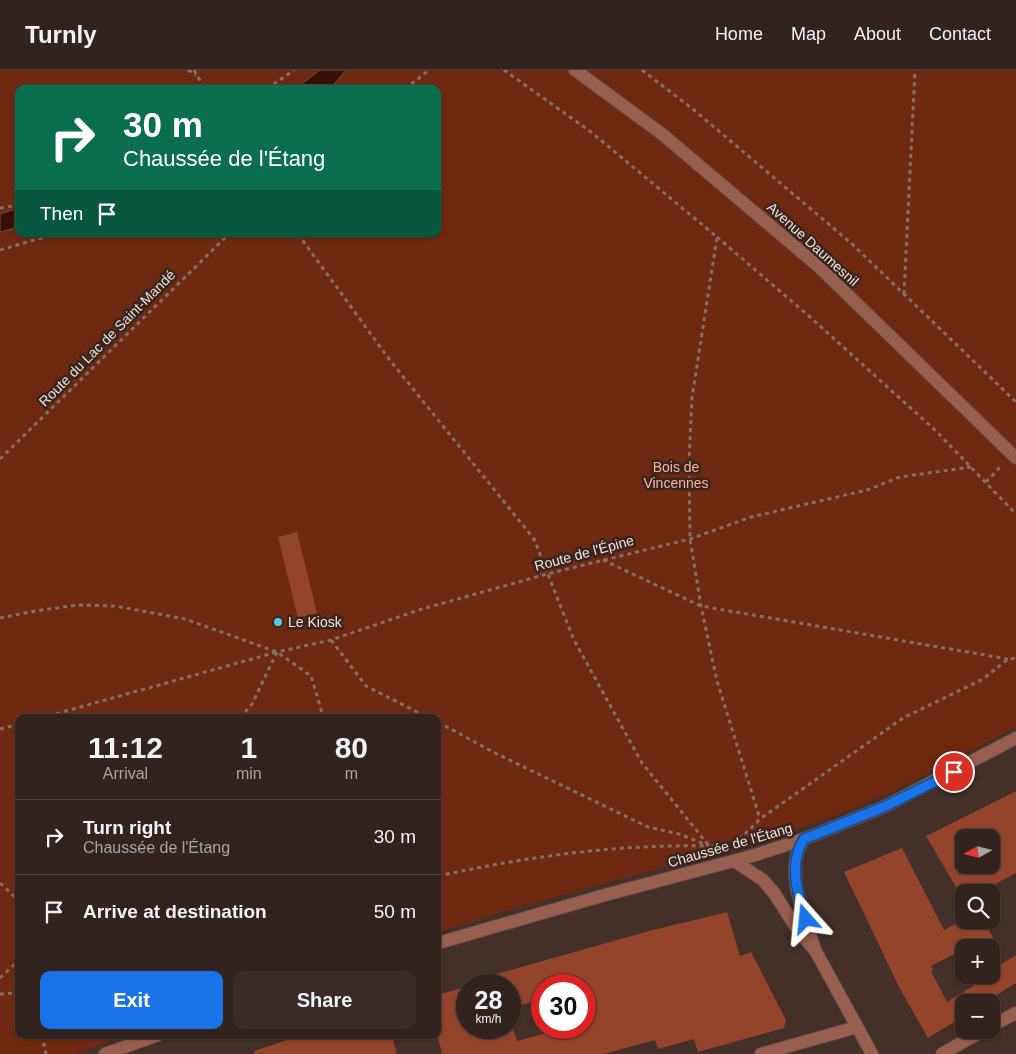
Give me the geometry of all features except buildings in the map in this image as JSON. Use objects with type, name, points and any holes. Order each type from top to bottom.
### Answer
[{"type":"street","name":"Avenue Daumesnil","points":[[575,70],[662,134],[818,266],[1016,458]]},
{"type":"street","name":"Chaussée de l'Étang","points":[[441,942],[535,914],[734,861],[804,839],[886,806],[1016,738]]},
{"type":"street","points":[[804,839],[796,855],[795,878],[797,892],[815,950],[872,1054]]},
{"type":"street","points":[[734,861],[763,880],[774,893],[799,932],[815,950]]},
{"type":"street","points":[[1000,1021],[1016,1013]]},
{"type":"street","points":[[761,1054],[856,1027]]},
{"type":"street","points":[[105,1054],[147,1039]]},
{"type":"street","points":[[942,1054],[968,1039]]},
{"type":"path","points":[[188,70],[197,76]]},
{"type":"path","points":[[194,70],[203,85]]},
{"type":"path","points":[[273,85],[294,70]]},
{"type":"path","points":[[410,85],[429,70]]},
{"type":"path","points":[[504,70],[592,132],[810,317],[936,431],[1016,514]]},
{"type":"path","name":"Avenue Daumesnil","points":[[642,70],[694,110],[851,243],[1016,402]]},
{"type":"path","points":[[904,294],[915,70]]},
{"type":"path","points":[[0,208],[15,206]]},
{"type":"path","points":[[0,250],[46,237]]},
{"type":"path","name":"Route du Lac de Saint-Mandé","points":[[0,459],[226,237]]},
{"type":"path","points":[[300,237],[389,359],[534,539],[574,640],[642,763],[710,846]]},
{"type":"path","points":[[717,237],[692,398],[689,461],[690,539],[701,606],[717,681],[760,819]]},
{"type":"path","points":[[986,482],[1001,466]]},
{"type":"path","name":"Route de l'Épine","points":[[55,714],[277,652],[331,640],[422,609],[547,574],[690,539],[751,517],[867,490],[900,477],[971,467]]},
{"type":"path","points":[[602,560],[701,606],[1008,659],[1016,658]]},
{"type":"path","points":[[0,618],[78,604],[116,606],[185,619],[277,652],[311,676],[322,714]]},
{"type":"path","points":[[331,640],[366,686],[421,714]]},
{"type":"path","points":[[243,714],[252,704],[277,652]]},
{"type":"path","points":[[729,843],[738,841],[760,819],[903,718],[983,680],[1008,659]]},
{"type":"path","points":[[441,724],[495,753],[648,827],[678,834],[710,846]]},
{"type":"path","points":[[0,729],[15,725]]},
{"type":"path","points":[[441,875],[490,865],[561,854],[634,847],[721,846]]},
{"type":"path","points":[[0,883],[15,897]]},
{"type":"path","points":[[0,978],[15,964]]},
{"type":"path","points":[[0,994],[15,993]]},
{"type":"path","points":[[43,1039],[46,1054]]},
{"type":"green space","name":"Bois de Vincennes","points":[[0,70],[1016,70],[1016,727],[892,792],[835,816],[718,855],[717,852],[441,931],[441,714],[15,714],[15,1039],[115,1039],[76,1054],[0,1054]]},
{"type":"shaded area","points":[[320,70],[346,70],[333,85],[300,85]]},
{"type":"shaded area","points":[[15,209],[15,228],[0,232],[0,214]]},
{"type":"place","name":"Le Kiosk","points":[[278,622]]},
{"type":"route","points":[[806,919],[797,892],[795,878],[796,855],[804,839],[886,806],[954,772]]}]
